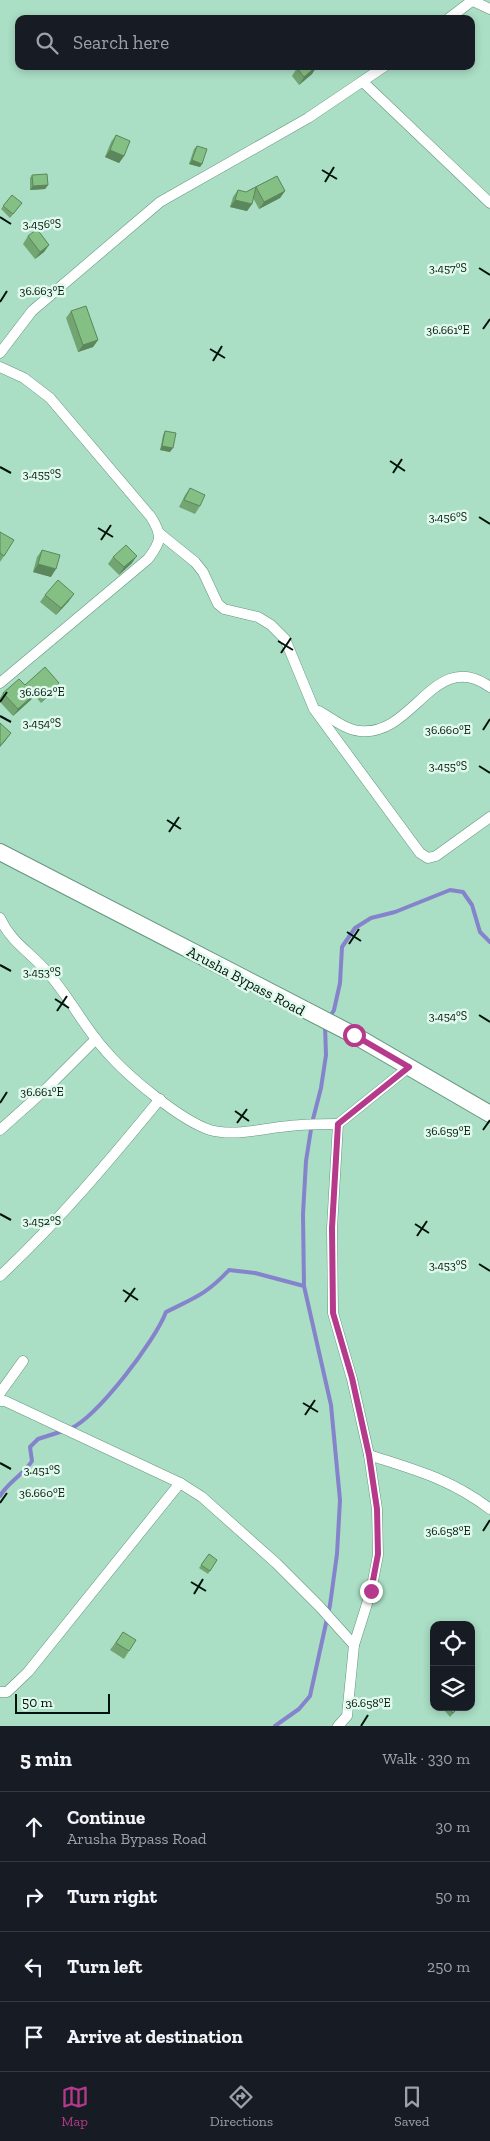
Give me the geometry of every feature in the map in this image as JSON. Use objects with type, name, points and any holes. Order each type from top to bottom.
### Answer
[{"type":"main road","name":"Arusha Bypass Road","points":[[0,852],[354,1035],[490,1114]]},
{"type":"street","points":[[453,15],[472,0],[490,9]]},
{"type":"street","points":[[0,353],[32,311],[160,202],[308,118],[380,70]]},
{"type":"street","points":[[363,82],[490,203]]},
{"type":"street","points":[[0,367],[24,378],[50,398],[151,518],[159,533],[158,546],[148,558],[0,683]]},
{"type":"street","points":[[159,533],[195,562],[203,572],[218,604],[229,612],[258,617],[271,625],[285,639],[314,709],[425,856],[428,858],[436,856],[490,817]]},
{"type":"street","points":[[314,709],[350,729],[368,731],[379,729],[398,719],[445,680],[461,676],[472,677],[490,688]]},
{"type":"street","points":[[0,918],[13,940],[43,967],[59,985],[96,1039],[116,1062],[160,1099],[191,1121],[210,1130],[228,1133],[301,1125],[338,1124],[409,1067]]},
{"type":"street","points":[[0,1130],[47,1088],[96,1039]]},
{"type":"street","points":[[0,1276],[22,1256],[115,1154],[160,1099]]},
{"type":"street","points":[[338,1124],[332,1228],[333,1313],[352,1378],[369,1455],[377,1509],[378,1554],[371,1591],[354,1644],[349,1721],[338,1726]]},
{"type":"street","points":[[0,1393],[24,1361]]},
{"type":"street","points":[[0,1401],[5,1401],[52,1422],[180,1483],[202,1497],[276,1563],[354,1644]]},
{"type":"street","points":[[369,1455],[440,1478],[490,1509]]},
{"type":"street","points":[[0,1692],[7,1692],[28,1672],[180,1483]]},
{"type":"building","points":[[299,70],[312,70],[304,77]]},
{"type":"building","points":[[116,135],[130,141],[124,156],[110,150]]},
{"type":"building","points":[[197,146],[207,149],[202,164],[192,160]]},
{"type":"building","points":[[47,174],[48,185],[33,186],[32,175]]},
{"type":"building","points":[[277,176],[285,191],[264,202],[256,187],[252,204],[235,200],[238,190],[246,192]]},
{"type":"building","points":[[12,195],[22,203],[13,214],[3,206]]},
{"type":"building","points":[[37,229],[49,245],[40,252],[28,236]]},
{"type":"building","points":[[86,306],[98,340],[83,345],[71,311]]},
{"type":"building","points":[[165,431],[176,433],[173,448],[162,446]]},
{"type":"building","points":[[190,488],[205,495],[200,506],[184,500]]},
{"type":"building","points":[[0,532],[14,540],[4,556],[0,553]]},
{"type":"building","points":[[126,545],[137,556],[124,567],[113,557]]},
{"type":"building","points":[[42,550],[60,555],[56,569],[38,564]]},
{"type":"building","points":[[58,580],[74,594],[61,608],[45,595]]},
{"type":"building","points":[[45,667],[59,683],[46,696],[40,689],[18,709],[3,693],[19,679],[25,685]]},
{"type":"building","points":[[0,723],[11,733],[0,746]]},
{"type":"building","points":[[209,1554],[217,1560],[210,1571],[201,1565]]},
{"type":"building","points":[[123,1632],[136,1640],[129,1651],[116,1643]]},
{"type":"waterway","points":[[330,1017],[334,1010],[340,983],[342,947],[355,928],[371,918],[395,912],[450,890],[463,892],[472,905],[480,932],[490,942]]},
{"type":"waterway","points":[[275,1726],[299,1709],[310,1696],[330,1605],[337,1554],[340,1500],[331,1405],[304,1286],[303,1214],[306,1161],[326,1055],[325,1026]]},
{"type":"waterway","points":[[70,1429],[82,1421],[110,1394],[150,1341],[166,1312],[207,1290],[229,1270],[255,1273],[304,1286]]},
{"type":"waterway","points":[[0,1496],[32,1461],[30,1447],[38,1439],[63,1431]]},
{"type":"route","points":[[354,1035],[409,1067],[338,1124],[332,1228],[333,1313],[352,1378],[369,1455],[377,1509],[378,1554],[371,1591]]}]
